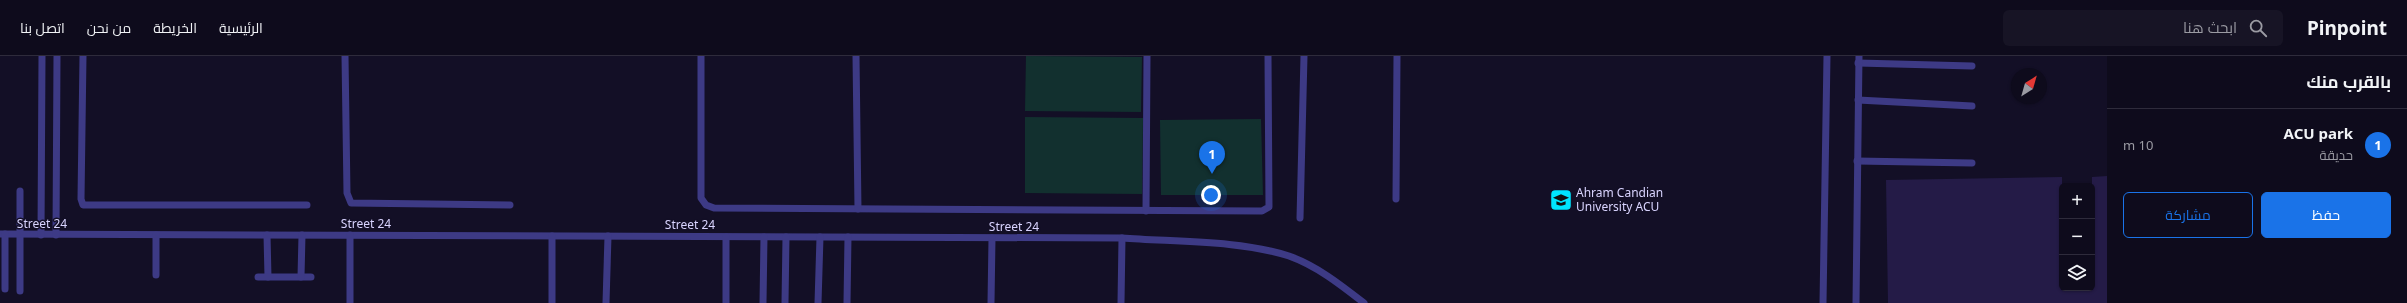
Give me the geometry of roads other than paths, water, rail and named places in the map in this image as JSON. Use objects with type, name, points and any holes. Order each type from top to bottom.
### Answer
[{"type":"lane","points":[[41,235],[42,56]]},
{"type":"lane","points":[[56,235],[57,56]]},
{"type":"lane","points":[[83,56],[81,199],[83,205],[307,205]]},
{"type":"lane","points":[[345,56],[347,193],[351,202],[510,205]]},
{"type":"lane","points":[[701,56],[701,198],[706,205],[714,208],[1146,211],[1262,211],[1269,207],[1268,56]]},
{"type":"lane","points":[[856,56],[858,209]]},
{"type":"lane","points":[[1146,211],[1148,56]]},
{"type":"lane","points":[[1300,218],[1304,56]]},
{"type":"lane","points":[[1396,199],[1397,56]]},
{"type":"lane","points":[[1823,303],[1827,56]]},
{"type":"lane","points":[[1856,303],[1858,59],[1972,66]]},
{"type":"lane","points":[[1858,100],[1972,106]]},
{"type":"lane","points":[[1857,161],[1972,163]]},
{"type":"lane","points":[[20,191],[20,291]]},
{"type":"lane","points":[[3,234],[5,288]]},
{"type":"lane","name":"Street 24","points":[[3,234],[1122,238],[1268,251],[1290,257],[1326,274],[1364,303]]},
{"type":"lane","points":[[156,235],[156,275]]},
{"type":"lane","points":[[267,235],[268,277]]},
{"type":"lane","points":[[301,277],[302,235]]},
{"type":"lane","points":[[350,235],[350,303]]},
{"type":"lane","points":[[552,236],[552,303]]},
{"type":"lane","points":[[606,303],[608,236]]},
{"type":"lane","points":[[726,237],[726,303]]},
{"type":"lane","points":[[763,303],[764,237]]},
{"type":"lane","points":[[785,303],[786,237]]},
{"type":"lane","points":[[818,303],[820,237]]},
{"type":"lane","points":[[847,303],[848,237]]},
{"type":"lane","points":[[991,303],[992,238]]},
{"type":"lane","points":[[1121,303],[1122,238]]},
{"type":"lane","points":[[258,277],[311,276]]},
{"type":"place","name":"ACU park","points":[[1212,174]]},
{"type":"place","name":"Ahram Candian University ACU","points":[[1561,200]]}]
